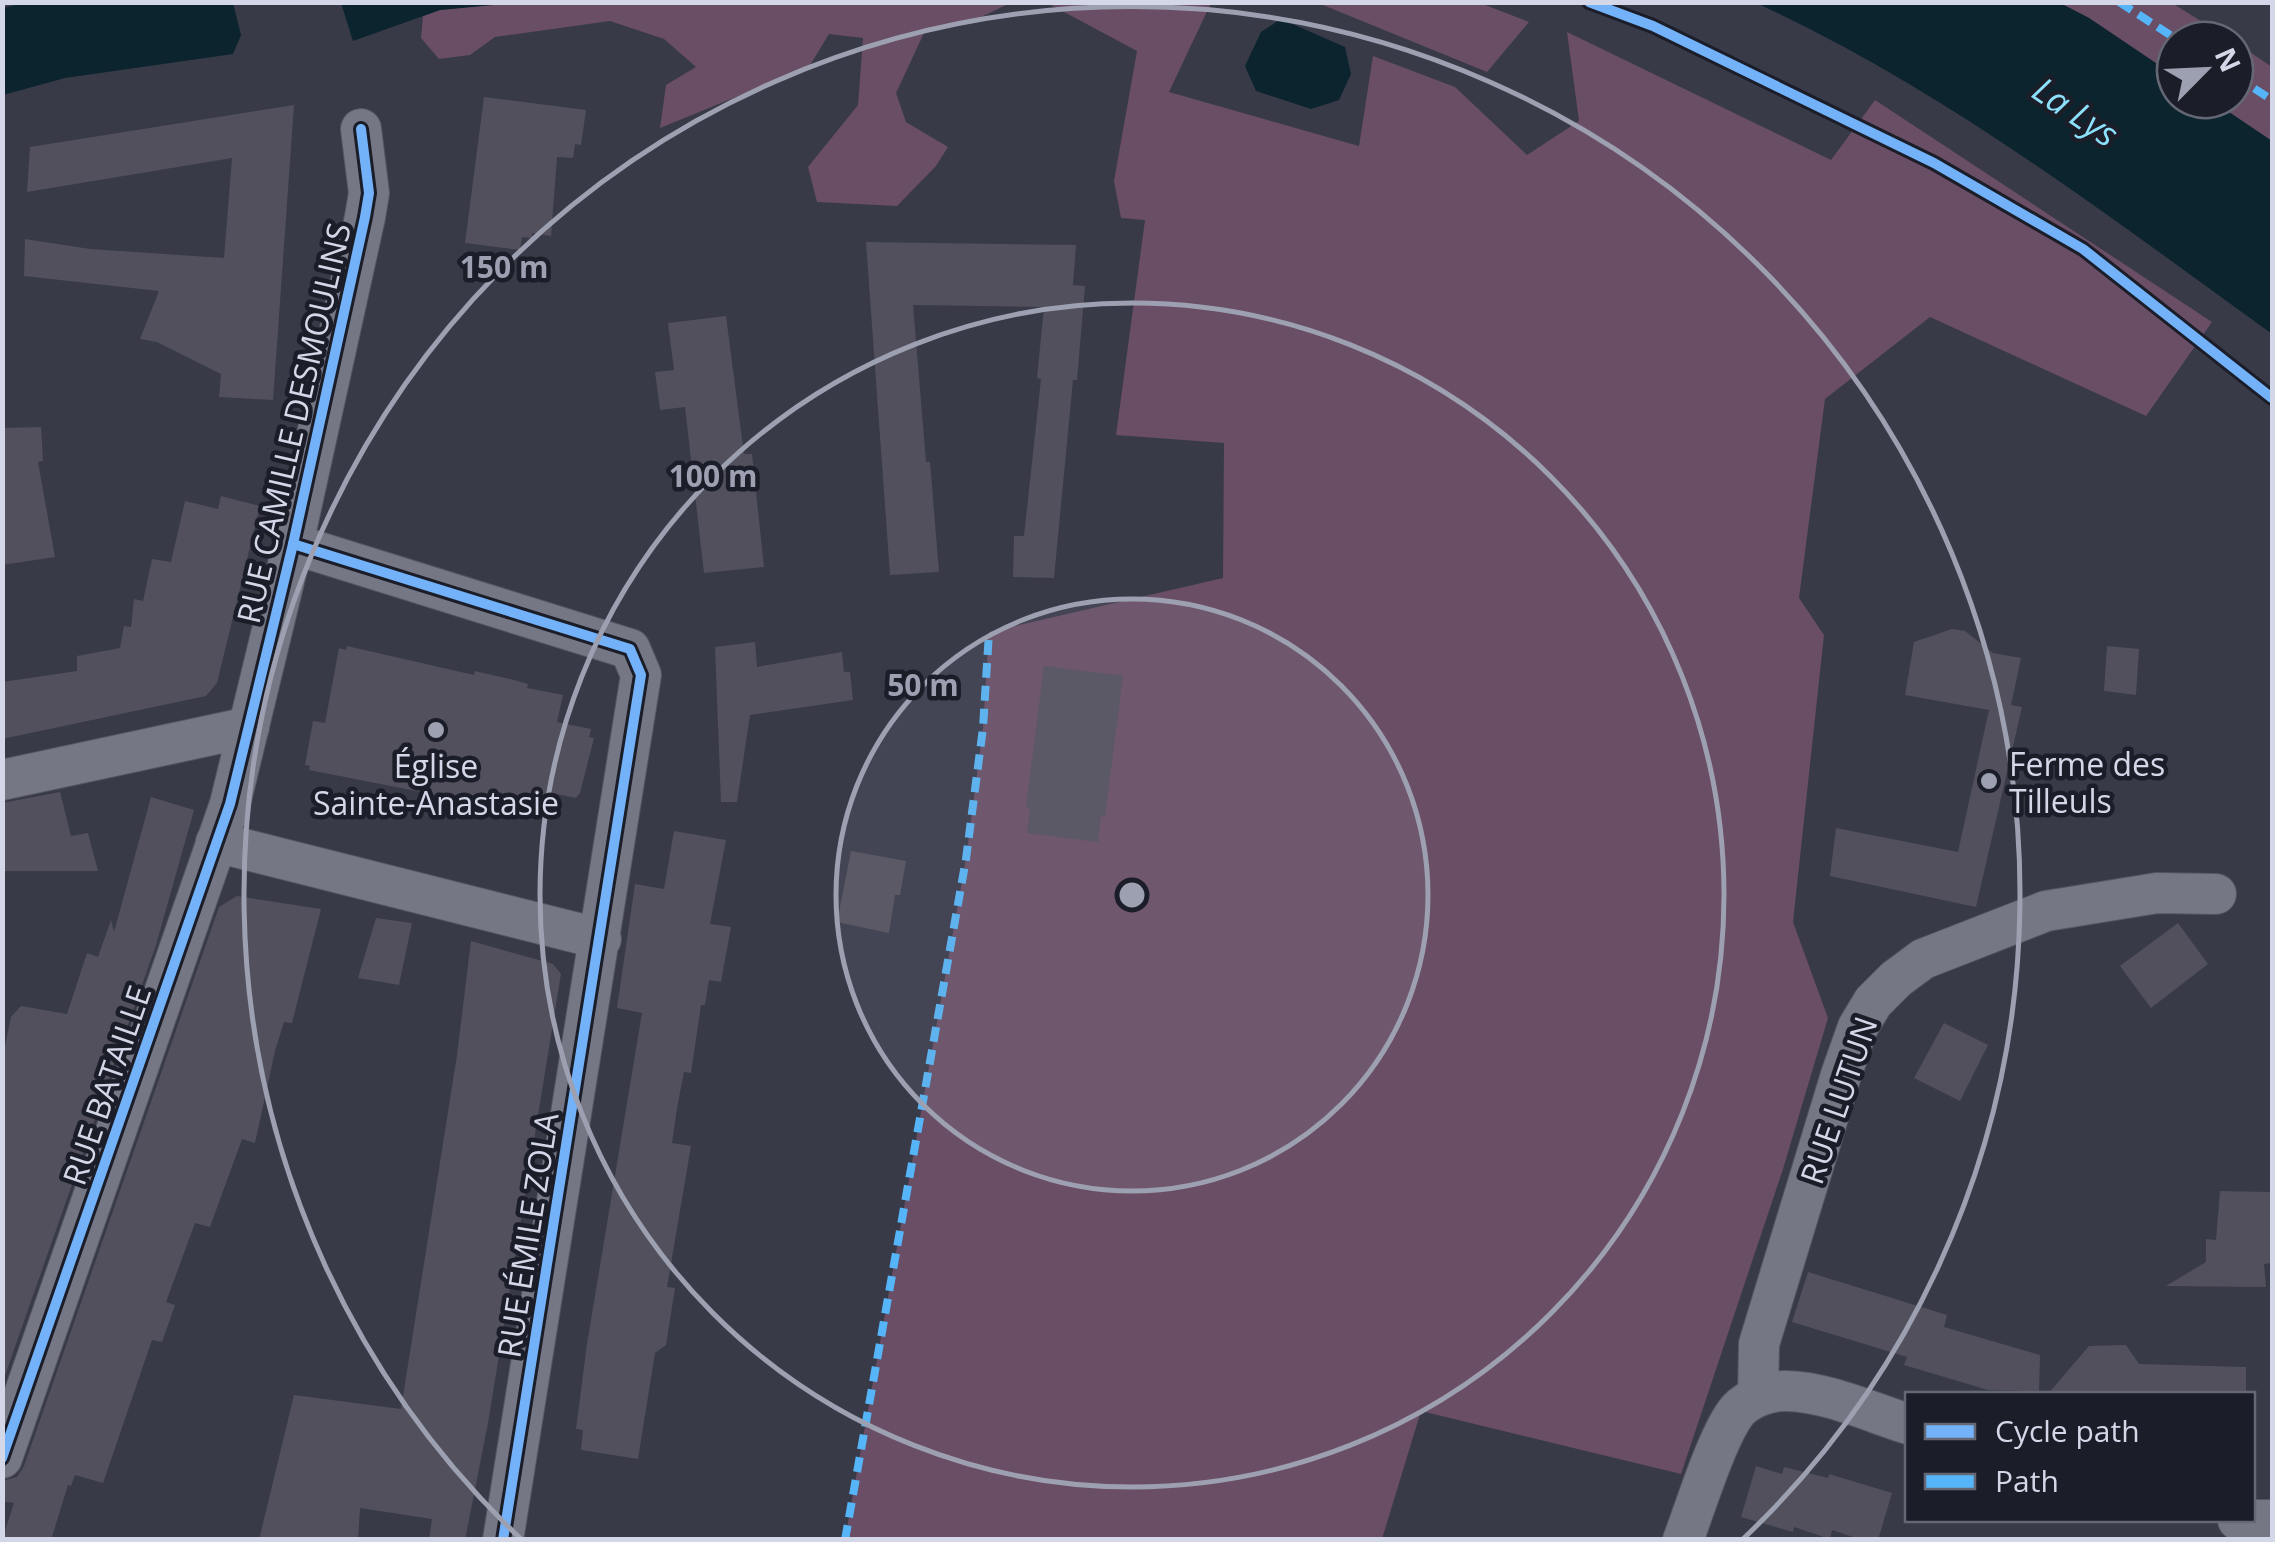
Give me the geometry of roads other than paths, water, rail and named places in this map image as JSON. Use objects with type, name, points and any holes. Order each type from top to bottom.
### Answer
[{"type":"street","name":"RUE CAMILLE DESMOULINS","points":[[249,727],[369,194],[361,129]]},
{"type":"street","name":"RUE ÉMILE ZOLA","points":[[293,544],[630,649],[641,675],[503,1540]]},
{"type":"street","points":[[2,780],[249,727]]},
{"type":"street","name":"RUE BATAILLE","points":[[2,1458],[216,842],[249,727]]},
{"type":"street","points":[[216,842],[601,939]]},
{"type":"street","name":"RUE LUTUN","points":[[1758,1396],[1759,1344],[1841,1075],[1858,1027],[1873,1002],[1923,959],[2046,911],[2157,892],[2216,894]]},
{"type":"street","points":[[1683,1540],[1726,1430],[1739,1410],[1758,1396],[1784,1390],[1810,1394],[1905,1423]]},
{"type":"water","points":[[28,2],[233,3],[241,35],[233,54],[65,78],[3,95],[3,8]]},
{"type":"water","points":[[341,2],[515,3],[440,10],[353,41]]},
{"type":"water","name":"La Lys","points":[[1756,3],[2060,3],[2089,18],[2155,63],[2155,120],[2241,120],[2272,141],[2272,334],[2085,199],[1957,114],[1825,37]]},
{"type":"water","points":[[1281,19],[1345,47],[1351,74],[1339,100],[1311,109],[1256,91],[1245,66],[1261,32]]},
{"type":"place","name":"Église Sainte-Anastasie","points":[[436,730]]},
{"type":"place","name":"Ferme des Tilleuls","points":[[1989,781]]}]
